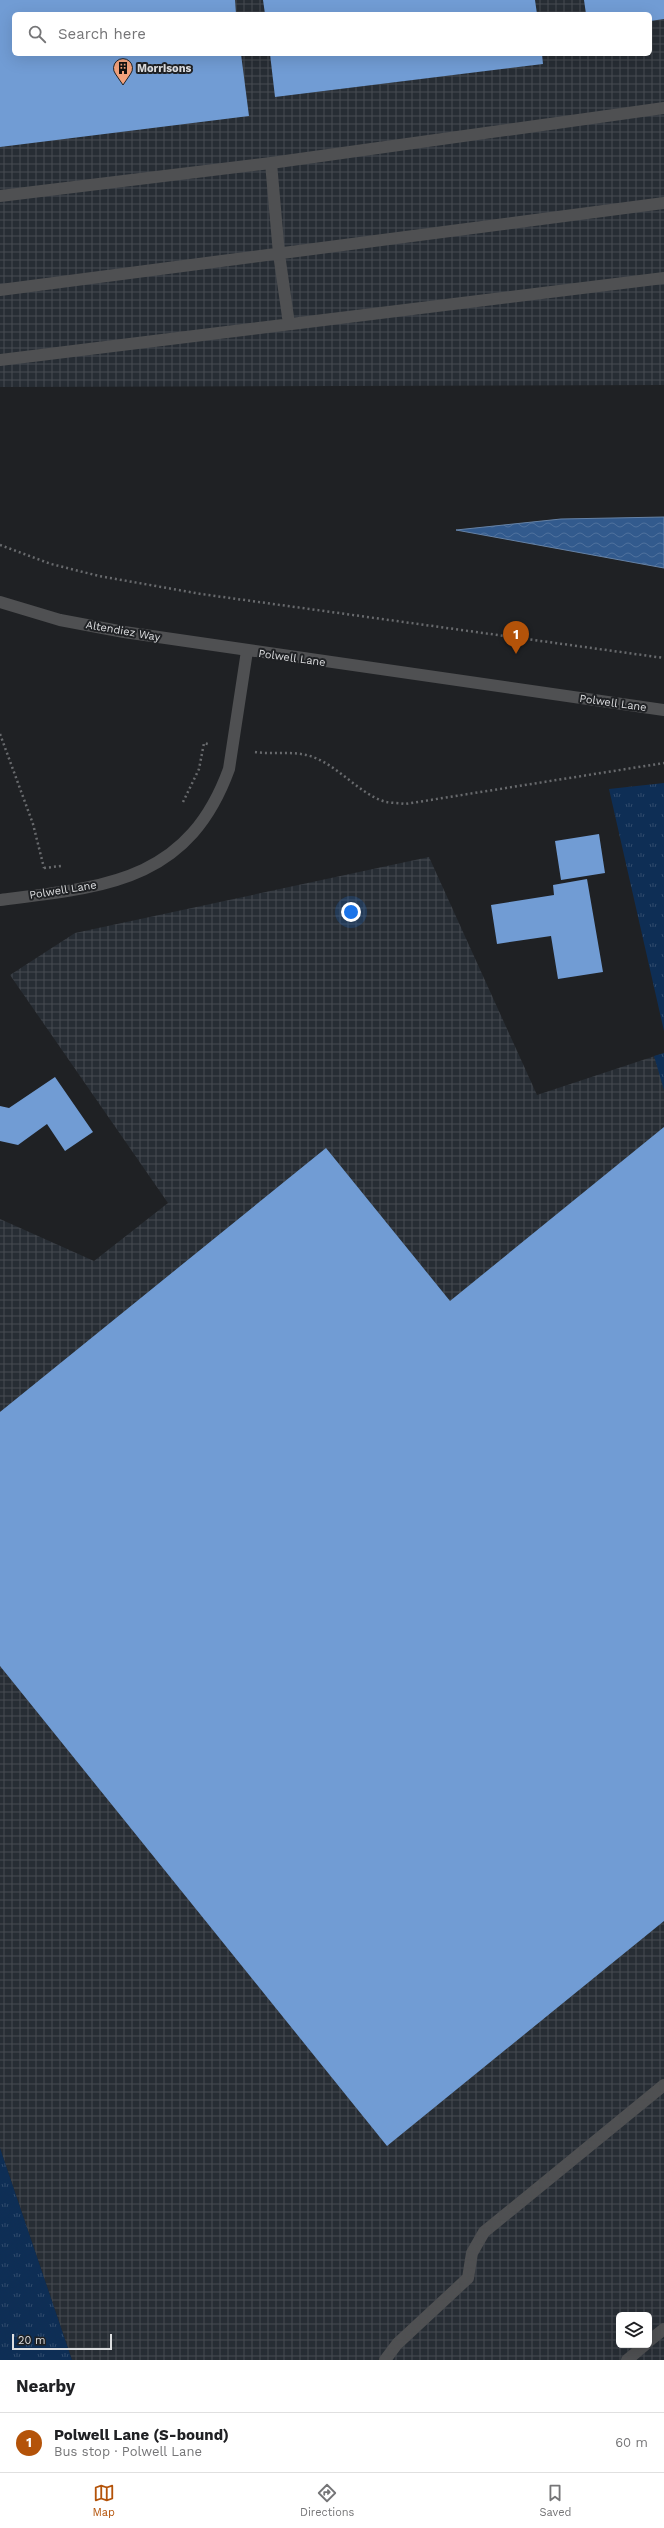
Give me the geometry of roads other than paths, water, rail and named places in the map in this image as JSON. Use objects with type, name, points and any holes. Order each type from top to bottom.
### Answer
[{"type":"street","points":[[0,196],[271,163],[664,108]]},
{"type":"street","points":[[271,163],[279,254],[289,324]]},
{"type":"street","points":[[0,290],[664,203]]},
{"type":"street","points":[[0,360],[664,278]]},
{"type":"street","name":"Altendiez Way","points":[[0,602],[60,620],[124,632],[247,651]]},
{"type":"street","name":"Polwell Lane","points":[[0,900],[91,887],[127,877],[164,860],[183,844],[200,825],[222,787],[229,769],[247,651],[664,710]]},
{"type":"street","points":[[385,2360],[397,2344],[468,2278],[472,2253],[484,2232],[664,2085]]},
{"type":"street","points":[[652,2339],[664,2329]]},
{"type":"street","points":[[627,2360],[641,2348]]},
{"type":"water","points":[[664,517],[664,568],[456,530],[561,519]]},
{"type":"place","name":"Morrisons","points":[[123,85]]},
{"type":"place","name":"Polwell Lane (S-bound)","points":[[516,654]]}]
